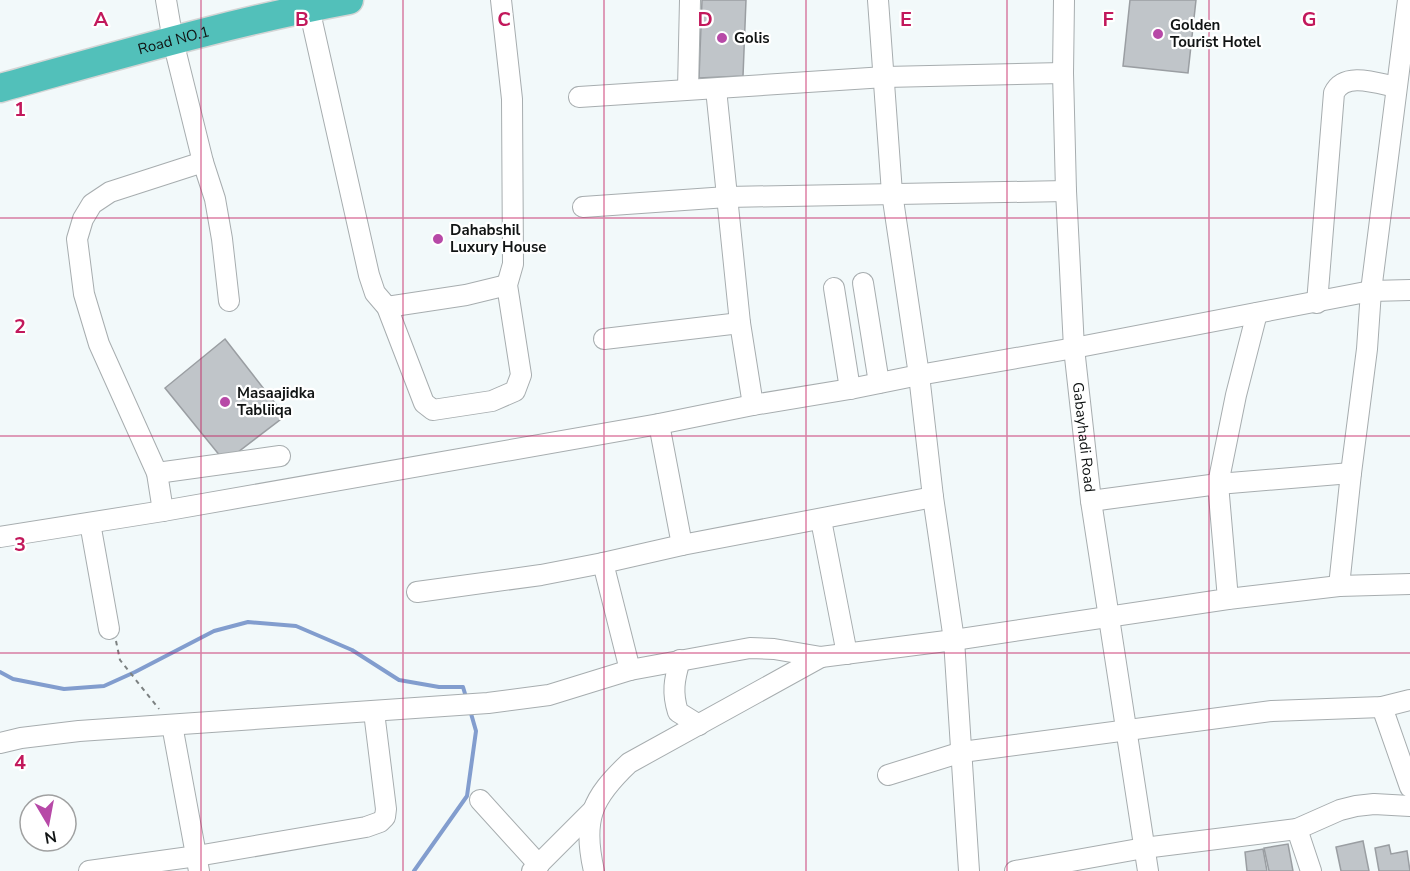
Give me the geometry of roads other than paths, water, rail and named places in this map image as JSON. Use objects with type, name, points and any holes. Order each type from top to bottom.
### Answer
[{"type":"highway","name":"Road NO.1","points":[[0,88],[173,41],[349,0]]},
{"type":"street","points":[[166,0],[173,41],[217,209],[229,301]]},
{"type":"street","points":[[309,8],[369,275],[375,293],[387,307],[423,403],[433,410],[492,401],[514,391],[521,375],[507,285],[513,264],[514,243],[512,99],[501,0]]},
{"type":"street","points":[[688,89],[690,0]]},
{"type":"street","points":[[878,0],[892,193],[954,640],[969,871]]},
{"type":"street","name":"Gabayhadi Road","points":[[1064,0],[1066,191],[1074,348],[1092,501],[1148,871]]},
{"type":"street","points":[[1340,586],[1371,291],[1395,87],[1408,0]]},
{"type":"street","points":[[579,97],[885,77],[1063,73]]},
{"type":"street","points":[[1317,303],[1334,93],[1340,84],[1355,79],[1395,87]]},
{"type":"street","points":[[716,89],[740,323],[753,405]]},
{"type":"street","points":[[163,511],[157,473],[99,344],[84,294],[78,239],[83,219],[92,204],[110,192],[204,162]]},
{"type":"street","points":[[583,207],[727,197],[1066,191]]},
{"type":"street","points":[[863,283],[879,383]]},
{"type":"street","points":[[387,307],[466,295],[507,285]]},
{"type":"street","points":[[834,288],[850,389]]},
{"type":"street","points":[[0,537],[163,511],[659,424],[1317,303],[1371,291],[1410,290]]},
{"type":"street","points":[[1228,599],[1218,484],[1236,395],[1257,314]]},
{"type":"street","points":[[604,339],[740,323]]},
{"type":"street","points":[[659,424],[682,545]]},
{"type":"street","points":[[157,473],[280,456]]},
{"type":"street","points":[[1092,501],[1218,484],[1351,473]]},
{"type":"street","points":[[417,592],[603,563],[682,545],[933,497]]},
{"type":"street","points":[[821,520],[847,654]]},
{"type":"street","points":[[90,523],[109,629]]},
{"type":"street","points":[[603,563],[630,670]]},
{"type":"street","points":[[0,743],[79,731],[488,703],[549,695],[630,670],[750,648],[821,657],[954,640],[1228,599],[1340,586],[1410,584]]},
{"type":"street","points":[[594,871],[589,828],[593,810],[597,798],[607,784],[629,763],[821,657]]},
{"type":"street","points":[[680,660],[673,684],[674,699],[678,712],[699,724]]},
{"type":"street","points":[[888,775],[962,752],[1272,711],[1382,707],[1410,700]]},
{"type":"street","points":[[1382,707],[1410,787]]},
{"type":"street","points":[[89,871],[198,863],[366,827],[380,822],[385,818],[386,809],[374,711]]},
{"type":"street","points":[[172,725],[198,863]]},
{"type":"street","points":[[480,800],[536,868],[593,810]]},
{"type":"street","points":[[1015,871],[1144,848],[1297,829],[1356,806],[1374,804],[1410,806]]},
{"type":"street","points":[[1297,829],[1311,871]]},
{"type":"waterway","points":[[0,672],[13,679],[64,689],[104,686],[214,631],[248,622],[296,626],[352,650],[399,680],[439,687],[463,687],[466,697]]},
{"type":"waterway","points":[[414,871],[467,796],[476,731],[470,710]]},
{"type":"place","name":"Golden Tourist Hotel","points":[[1158,34]]},
{"type":"place","name":"Golis","points":[[722,38]]},
{"type":"place","name":"Dahabshil Luxury House","points":[[438,239]]},
{"type":"place","name":"Masaajidka Tabliiqa","points":[[225,402]]}]
